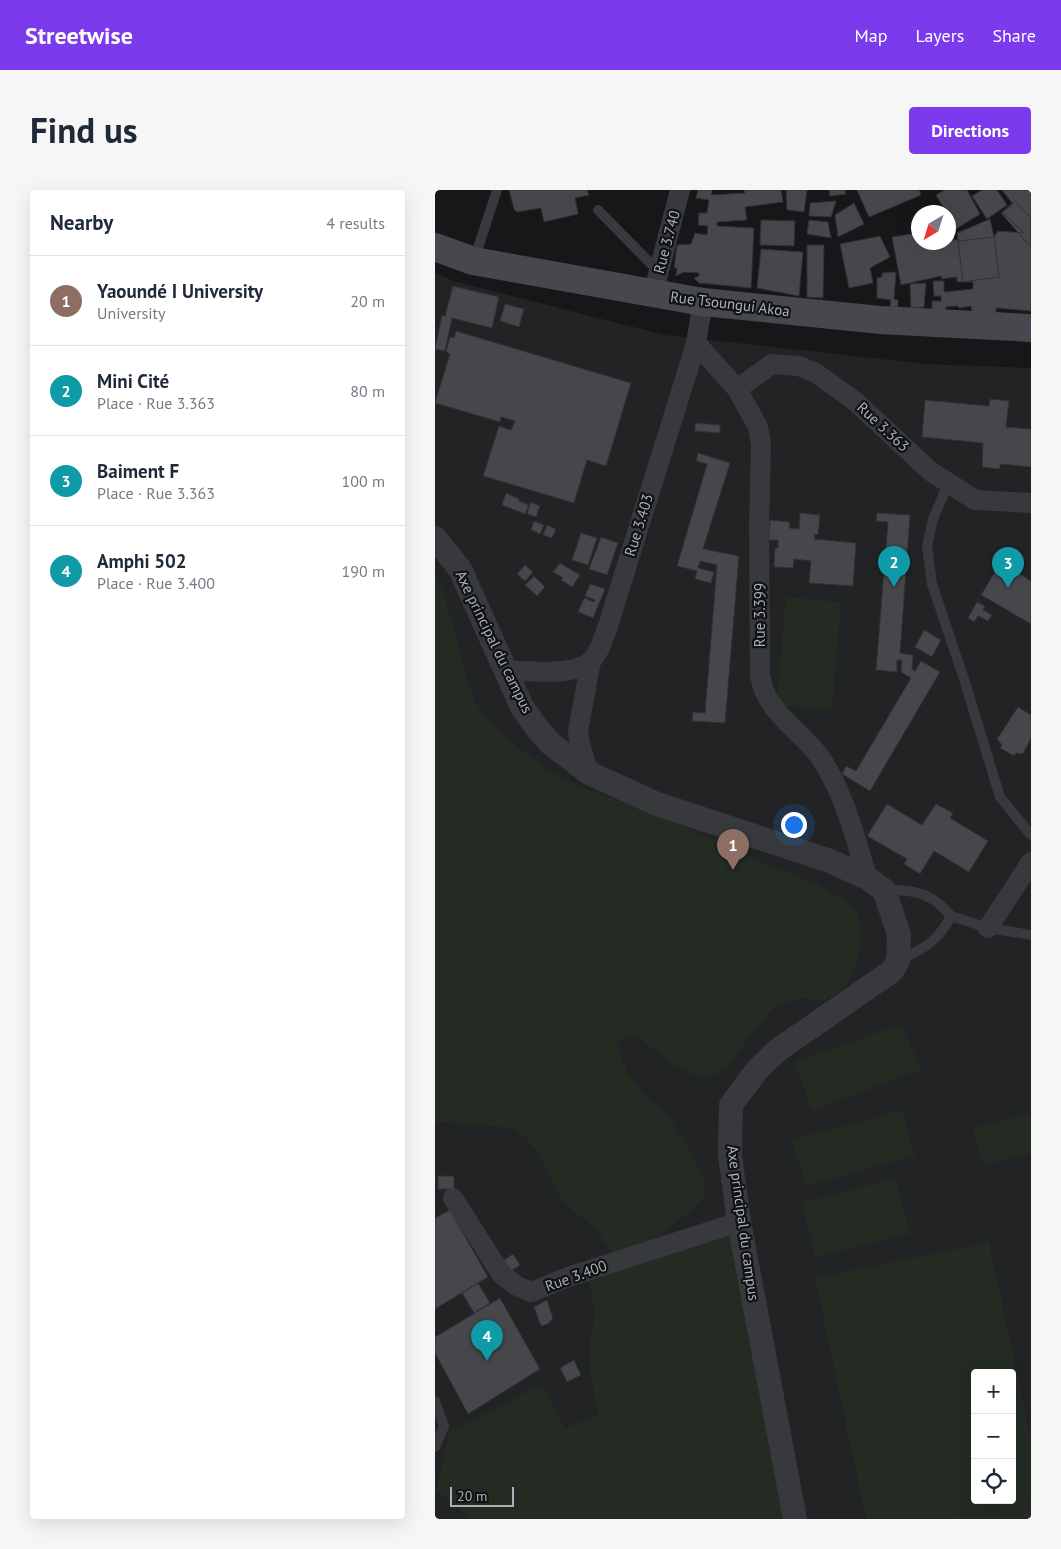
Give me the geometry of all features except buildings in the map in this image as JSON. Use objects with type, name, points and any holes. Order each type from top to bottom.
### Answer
[{"type":"main road","name":"Rue Tsoungui Akoa","points":[[435,247],[473,261],[656,283],[703,302],[879,320],[1031,328]]},
{"type":"street","name":"Rue 3.740","points":[[656,283],[680,190]]},
{"type":"street","name":"Rue 3.403","points":[[589,773],[578,731],[591,661],[599,649],[607,629],[696,343],[703,302]]},
{"type":"street","name":"Rue 3.399","points":[[696,343],[737,389],[758,427],[761,445],[759,527],[760,675],[764,691],[776,709],[822,759],[833,778],[876,884]]},
{"type":"street","name":"Rue 3.363","points":[[737,389],[773,364],[799,366],[816,373],[856,402],[930,471],[975,500],[1031,503]]},
{"type":"street","name":"Axe principal du campus","points":[[435,538],[460,569],[522,707],[551,744],[589,773],[657,804],[830,861],[876,884]]},
{"type":"street","points":[[505,670],[559,672],[591,661]]},
{"type":"street","points":[[988,928],[1031,862]]},
{"type":"street","points":[[876,884],[899,934],[898,961]]},
{"type":"street","name":"Axe principal du campus","points":[[795,1519],[739,1222],[730,1155],[731,1105],[757,1070],[778,1050],[885,977],[892,971],[898,961]]},
{"type":"street","name":"Rue 3.400","points":[[453,1198],[503,1275],[517,1286],[531,1292],[571,1276],[739,1222]]},
{"type":"lane","points":[[473,261],[497,190]]},
{"type":"lane","points":[[598,210],[656,283]]},
{"type":"lane","points":[[949,482],[933,519],[927,546],[932,584],[964,679],[1000,797],[1031,835]]},
{"type":"lane","points":[[876,884],[929,896],[941,904],[951,916],[988,928],[1031,935]]},
{"type":"lane","points":[[898,961],[923,949],[938,937],[945,929],[951,916]]},
{"type":"lane","points":[[435,1401],[444,1426],[435,1446]]},
{"type":"shaded area","points":[[435,273],[453,281],[665,335],[926,364],[1031,368],[1031,1519],[435,1519]]},
{"type":"shaded area","points":[[435,574],[443,590],[474,701],[497,730],[544,767],[574,784],[670,820],[766,864],[817,884],[843,899],[859,915],[861,943],[855,968],[843,990],[825,1001],[801,998],[777,1004],[748,1038],[728,1068],[704,1079],[675,1066],[639,1038],[625,1035],[617,1045],[627,1071],[643,1094],[670,1116],[703,1176],[705,1195],[692,1211],[649,1243],[612,1254],[598,1232],[561,1200],[537,1151],[527,1139],[512,1128],[446,1122],[435,1123]]},
{"type":"shaded area","points":[[786,597],[841,602],[832,710],[777,705]]},
{"type":"shaded area","points":[[902,1024],[921,1070],[812,1110],[794,1062]]},
{"type":"shaded area","points":[[902,1110],[915,1156],[806,1186],[792,1140]]},
{"type":"shaded area","points":[[1031,1113],[1031,1153],[983,1165],[973,1127]]},
{"type":"shaded area","points":[[895,1178],[911,1234],[816,1257],[802,1202]]},
{"type":"shaded area","points":[[739,1222],[795,1519],[468,1519],[451,1500],[436,1491],[449,1432],[541,1384],[565,1428],[598,1414],[590,1373],[591,1335],[595,1310],[586,1271]]},
{"type":"shaded area","points":[[989,1242],[1031,1439],[1031,1519],[866,1519],[815,1278]]},
{"type":"place","name":"Mini Cité","points":[[894,587]]},
{"type":"place","name":"Baiment F","points":[[1008,588]]},
{"type":"place","name":"Yaoundé I University","points":[[733,870]]},
{"type":"place","name":"Amphi 502","points":[[487,1361]]}]
